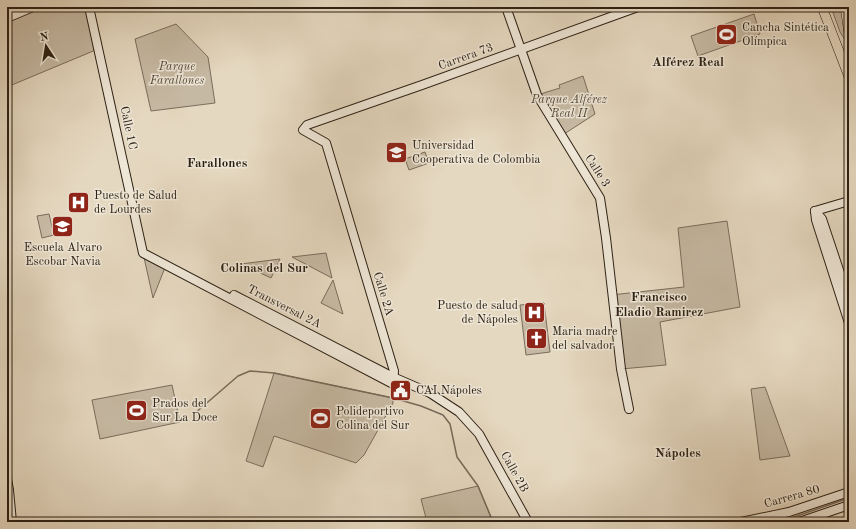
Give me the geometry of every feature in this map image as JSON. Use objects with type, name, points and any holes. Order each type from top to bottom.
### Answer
[{"type":"main road","points":[[822,7],[849,77]]},
{"type":"main road","points":[[844,7],[849,33]]},
{"type":"street","points":[[7,10],[14,7]]},
{"type":"street","points":[[7,18],[33,7]]},
{"type":"street","name":"Calle 1C","points":[[89,7],[142,250]]},
{"type":"street","name":"Calle 3","points":[[506,7],[536,95],[600,198],[621,369],[629,409]]},
{"type":"street","name":"Carrera 73","points":[[303,130],[307,125],[638,7]]},
{"type":"street","name":"Calle 2A","points":[[303,130],[326,142],[394,371],[393,381]]},
{"type":"street","points":[[815,211],[849,201]]},
{"type":"street","points":[[815,211],[822,219],[849,300]]},
{"type":"street","points":[[815,211],[821,235],[849,323]]},
{"type":"street","name":"Transversal 2A","points":[[142,250],[393,381]]},
{"type":"street","name":"Calle 2B","points":[[393,381],[430,393],[459,412],[479,434],[528,522]]},
{"type":"street","points":[[7,479],[12,522]]},
{"type":"street","name":"Carrera 80","points":[[742,522],[789,512],[849,492]]},
{"type":"street","name":"Carrera 80","points":[[799,522],[849,505]]},
{"type":"green space","points":[[33,7],[89,7],[98,49],[7,87],[7,18]]},
{"type":"green space","points":[[831,7],[849,7],[849,46],[840,32]]},
{"type":"green space","name":"Cancha Sintética Olímpica","points":[[754,14],[760,34],[698,56],[691,36]]},
{"type":"green space","name":"Parque Farallones","points":[[176,24],[208,57],[215,103],[151,111],[135,39]]},
{"type":"green space","name":"Parque Alférez Real II","points":[[583,76],[595,114],[561,136],[537,95],[560,88],[559,85]]},
{"type":"green space","points":[[425,152],[429,163],[409,170],[405,159]]},
{"type":"green space","points":[[49,214],[54,235],[42,238],[37,216]]},
{"type":"green space","points":[[727,221],[740,307],[660,322],[666,365],[621,369],[611,295],[684,287],[678,228]]},
{"type":"green space","points":[[143,253],[166,265],[153,298]]},
{"type":"green space","points":[[326,253],[332,278],[292,257]]},
{"type":"green space","points":[[280,259],[271,278],[241,264]]},
{"type":"green space","points":[[333,280],[343,314],[321,303]]},
{"type":"green space","points":[[544,303],[550,352],[526,355],[520,305]]},
{"type":"green space","name":"Polideportivo Colina del Sur","points":[[274,373],[393,398],[393,403],[364,455],[356,463],[274,436],[263,467],[246,461]]},
{"type":"green space","name":"Prados del Sur La Doce","points":[[172,385],[180,422],[100,439],[92,400]]},
{"type":"green space","points":[[765,387],[790,456],[760,460],[751,389]]},
{"type":"green space","points":[[478,486],[493,522],[427,522],[421,499]]},
{"type":"waterway","points":[[194,414],[238,376],[250,371],[274,373],[393,398],[421,406],[443,415],[450,424],[457,457],[478,486],[493,522]]},
{"type":"waterway","points":[[773,522],[791,518],[849,498]]},
{"type":"place","name":"Cancha Sintética Olímpica","points":[[726,35]]},
{"type":"place","name":"Universidad Cooperativa de Colombia","points":[[397,153]]},
{"type":"place","name":"Puesto de Salud de Lourdes","points":[[79,203]]},
{"type":"place","name":"Escuela Alvaro Escobar Navia","points":[[63,227]]},
{"type":"place","name":"Puesto de salud de Nápoles","points":[[534,313]]},
{"type":"place","name":"Maria madre del salvador","points":[[537,339]]},
{"type":"place","name":"CAI Nápoles","points":[[401,391]]},
{"type":"place","name":"Prados del Sur La Doce","points":[[136,411]]},
{"type":"place","name":"Polideportivo Colina del Sur","points":[[321,419]]},
{"type":"district","name":"Alférez Real","points":[[688,62]]},
{"type":"district","name":"Farallones","points":[[217,163]]},
{"type":"district","name":"Colinas del Sur","points":[[264,268]]},
{"type":"district","name":"Francisco Eladio Ramirez","points":[[659,304]]},
{"type":"district","name":"Nápoles","points":[[678,453]]}]
